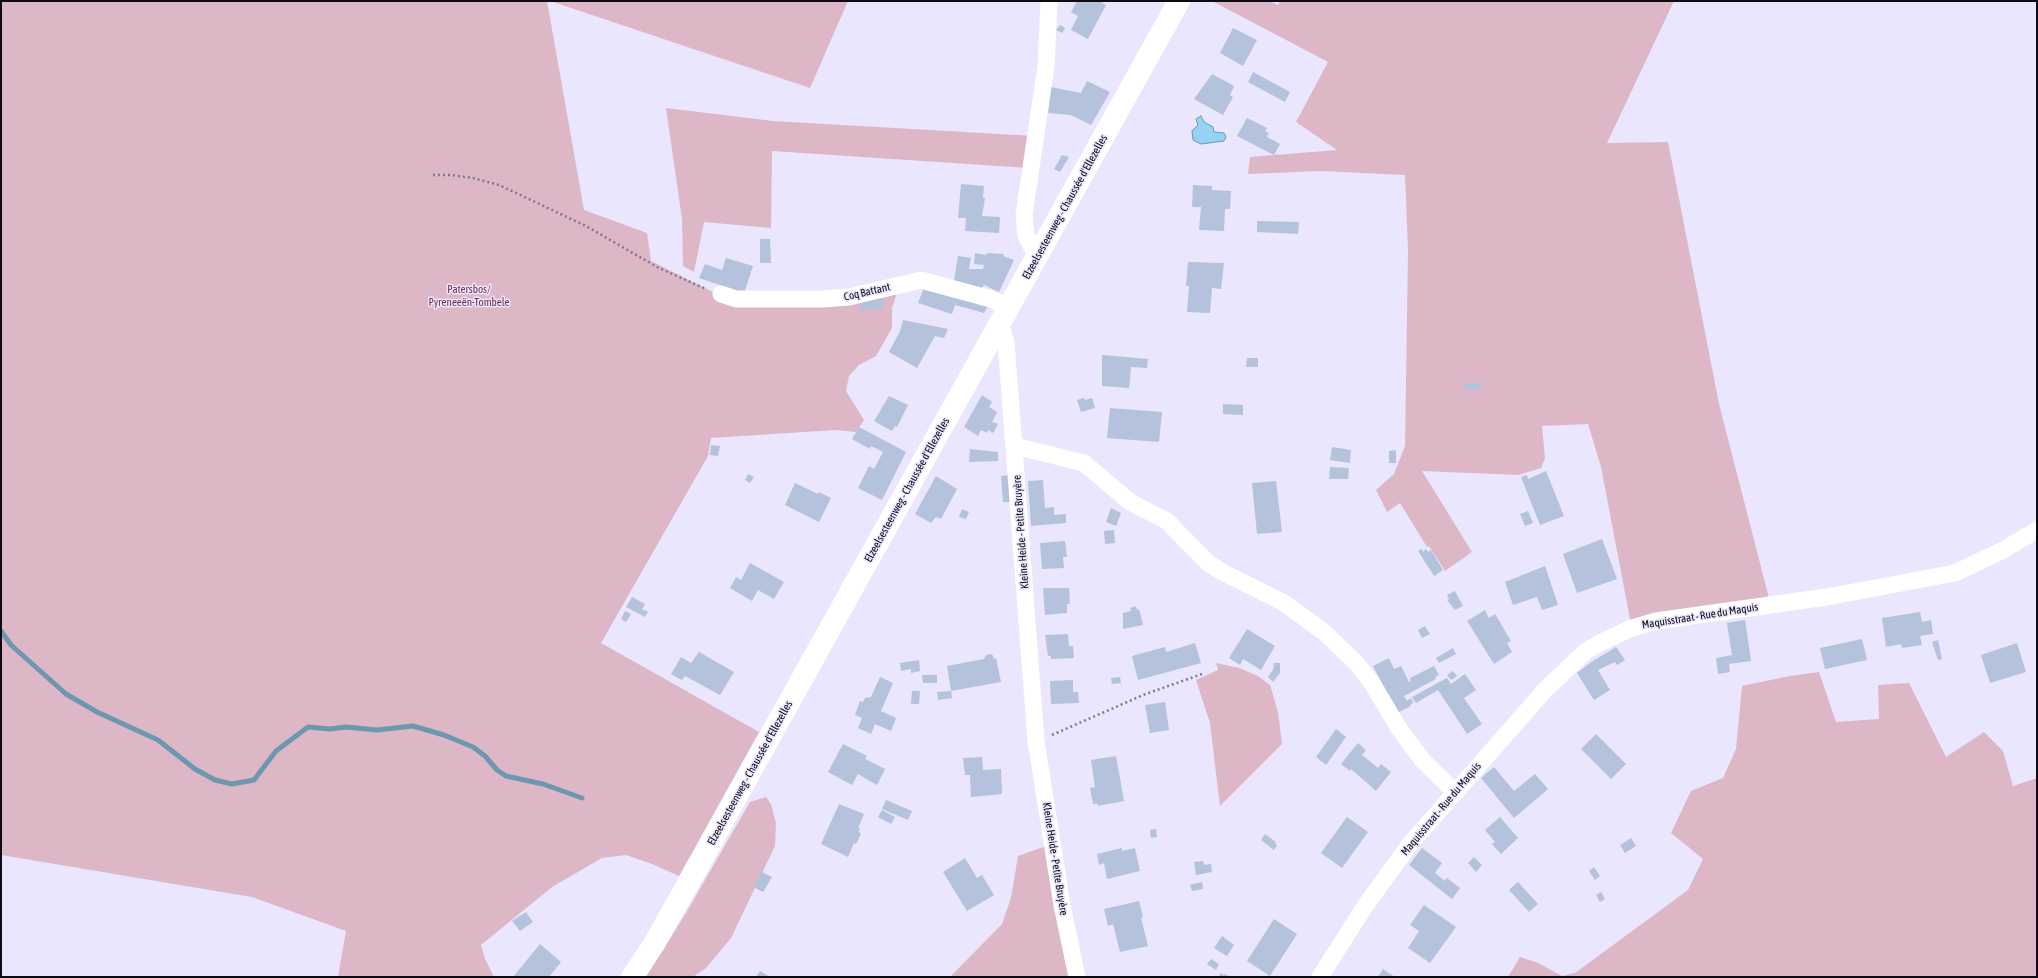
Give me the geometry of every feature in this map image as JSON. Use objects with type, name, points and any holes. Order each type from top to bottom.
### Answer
[{"type":"main road","name":"Elzeelsesteenweg - Chaussée d'Ellezelles","points":[[632,977],[654,944],[703,857],[1179,1]]},
{"type":"street","points":[[1037,257],[1026,236],[1024,215],[1046,66],[1048,1]]},
{"type":"street","name":"Coq Battant","points":[[721,294],[736,299],[823,299],[849,297],[921,280],[991,299],[1004,315]]},
{"type":"street","name":"Kleine Heide - Petite Bruyère","points":[[1004,315],[1036,741],[1062,906],[1077,977]]},
{"type":"street","points":[[1015,446],[1084,463],[1130,502],[1167,521],[1208,563],[1224,573],[1284,603],[1324,632],[1357,664],[1372,683],[1398,727],[1423,762],[1455,792]]},
{"type":"street","name":"Maquisstraat - Rue du Maquis","points":[[1320,977],[1393,866],[1455,792],[1561,674],[1586,651],[1612,636],[1638,625],[1656,621],[1788,603],[1943,576],[1973,566],[2037,530]]},
{"type":"path","points":[[433,175],[451,175],[473,178],[499,185],[584,224],[677,277],[721,294]]},
{"type":"path","points":[[1036,741],[1143,695],[1202,674]]},
{"type":"green space","name":"Patersbos/ Pyreneeën-Tombele","points":[[1,1],[547,1],[584,210],[647,233],[651,261],[733,302],[898,290],[892,308],[892,328],[876,356],[859,365],[849,376],[846,391],[864,420],[856,432],[835,430],[711,438],[708,456],[601,643],[759,732],[679,876],[652,864],[626,855],[602,858],[552,887],[481,945],[485,959],[494,977],[338,977],[346,931],[252,897],[1,855]]},
{"type":"green space","points":[[550,1],[848,1],[810,88]]},
{"type":"green space","points":[[1212,1],[1268,1],[1278,5],[1280,1],[1674,1],[1607,143],[1668,142],[1719,404],[1770,602],[1631,624],[1601,467],[1588,424],[1542,426],[1545,458],[1541,468],[1519,475],[1422,471],[1472,552],[1445,571],[1429,546],[1427,547],[1400,503],[1387,512],[1376,490],[1394,474],[1405,446],[1408,251],[1405,175],[1321,171],[1248,174],[1250,157],[1337,150],[1296,122],[1328,62]]},
{"type":"green space","points":[[666,108],[773,121],[1034,136],[1028,168],[772,151],[771,228],[704,222],[694,272],[683,266],[682,219]]},
{"type":"green space","points":[[1216,663],[1239,668],[1258,676],[1270,685],[1278,712],[1282,744],[1220,806],[1210,723],[1196,680],[1218,670]]},
{"type":"green space","points":[[1819,672],[1836,722],[1879,719],[1878,685],[1909,683],[1946,757],[1984,732],[2003,751],[2013,786],[2037,778],[2037,977],[1508,977],[1520,957],[1538,963],[1562,976],[1575,973],[1688,890],[1703,859],[1671,833],[1691,791],[1723,778],[1736,749],[1742,686],[1790,676]]},
{"type":"green space","points":[[766,797],[771,804],[776,823],[775,846],[731,938],[706,968],[693,977],[646,977],[686,913],[750,802]]},
{"type":"green space","points":[[1049,845],[1073,977],[950,977],[1002,924],[1011,898],[1018,856]]},
{"type":"water","points":[[1201,116],[1204,122],[1213,127],[1214,132],[1224,133],[1226,137],[1224,141],[1201,144],[1193,140],[1192,131],[1198,125],[1196,119]]},
{"type":"building","points":[[1077,1],[1099,1],[1106,5],[1088,39],[1071,30],[1078,16],[1071,12]]},
{"type":"building","points":[[1060,25],[1065,28],[1062,33],[1056,30]]},
{"type":"building","points":[[1233,28],[1257,40],[1243,66],[1220,53]]},
{"type":"building","points":[[1253,72],[1290,92],[1285,102],[1248,82]]},
{"type":"building","points":[[1212,74],[1234,86],[1230,95],[1233,97],[1223,115],[1194,99]]},
{"type":"building","points":[[1087,81],[1110,92],[1091,125],[1071,115],[1048,113],[1051,87],[1081,93]]},
{"type":"building","points":[[1247,118],[1267,128],[1265,131],[1269,133],[1267,137],[1280,144],[1274,155],[1237,136]]},
{"type":"building","points":[[1062,155],[1069,157],[1060,172],[1054,169]]},
{"type":"building","points":[[961,184],[984,186],[983,198],[985,198],[982,216],[1000,217],[999,233],[965,231],[966,218],[958,218]]},
{"type":"building","points":[[1193,185],[1212,186],[1212,190],[1231,191],[1230,209],[1225,209],[1224,231],[1199,230],[1201,207],[1192,207]]},
{"type":"building","points":[[1257,221],[1299,222],[1298,234],[1257,232]]},
{"type":"building","points":[[760,239],[770,239],[771,263],[760,263]]},
{"type":"building","points":[[975,253],[986,255],[988,253],[1004,254],[1003,256],[1014,260],[999,292],[984,285],[981,289],[954,281],[958,256],[971,258],[969,269],[983,269],[984,265],[974,264]]},
{"type":"building","points":[[726,258],[753,266],[744,293],[699,278],[705,264],[722,270]]},
{"type":"building","points":[[1188,262],[1224,263],[1221,289],[1212,288],[1210,313],[1187,312],[1189,286],[1186,286]]},
{"type":"building","points":[[925,285],[990,303],[984,313],[955,305],[952,314],[918,303]]},
{"type":"building","points":[[882,296],[884,308],[861,311],[860,299]]},
{"type":"building","points":[[903,320],[948,329],[944,338],[935,336],[917,368],[889,352],[900,331]]},
{"type":"building","points":[[1102,355],[1148,359],[1147,368],[1131,367],[1129,388],[1102,386]]},
{"type":"building","points":[[1247,358],[1258,358],[1258,367],[1246,367]]},
{"type":"building","points":[[1465,383],[1480,383],[1480,390],[1465,390]]},
{"type":"building","points":[[982,395],[992,402],[989,407],[997,412],[992,422],[998,424],[993,433],[988,430],[987,433],[981,430],[978,436],[964,427]]},
{"type":"building","points":[[889,396],[908,405],[897,427],[895,426],[892,431],[874,421]]},
{"type":"building","points":[[1084,398],[1085,400],[1092,398],[1095,408],[1081,412],[1077,400]]},
{"type":"building","points":[[1223,404],[1243,405],[1243,415],[1223,414]]},
{"type":"building","points":[[1110,408],[1162,412],[1159,442],[1107,438]]},
{"type":"building","points":[[859,427],[906,452],[882,500],[858,488],[869,466],[874,469],[883,452],[871,446],[870,449],[852,439]]},
{"type":"building","points":[[711,445],[720,446],[718,456],[710,455]]},
{"type":"building","points":[[1332,447],[1351,450],[1350,463],[1330,460]]},
{"type":"building","points":[[970,449],[998,452],[998,461],[969,462]]},
{"type":"building","points":[[1396,450],[1396,463],[1389,463],[1389,451]]},
{"type":"building","points":[[1330,467],[1349,468],[1348,479],[1329,479]]},
{"type":"building","points":[[1546,471],[1564,516],[1540,525],[1521,477],[1527,475],[1528,479]]},
{"type":"building","points":[[748,474],[754,477],[750,483],[745,480]]},
{"type":"building","points":[[1009,475],[1010,502],[1003,502],[1001,476]]},
{"type":"building","points":[[936,476],[957,489],[941,519],[936,517],[931,523],[915,514]]},
{"type":"building","points":[[1043,480],[1045,508],[1054,507],[1054,515],[1066,514],[1066,523],[1031,526],[1028,481]]},
{"type":"building","points":[[1276,481],[1282,532],[1257,534],[1252,483]]},
{"type":"building","points":[[795,483],[818,494],[819,492],[831,498],[819,522],[785,505]]},
{"type":"building","points":[[1111,508],[1121,513],[1116,526],[1106,522]]},
{"type":"building","points":[[962,509],[969,512],[966,519],[959,517]]},
{"type":"building","points":[[1528,511],[1533,523],[1525,526],[1520,514]]},
{"type":"building","points":[[1114,530],[1115,543],[1105,544],[1104,531]]},
{"type":"building","points":[[1602,539],[1617,579],[1577,593],[1563,554]]},
{"type":"building","points":[[1065,541],[1067,557],[1063,557],[1064,568],[1042,569],[1040,543]]},
{"type":"building","points":[[1422,549],[1423,552],[1426,549],[1428,552],[1431,550],[1443,570],[1434,576],[1418,551]]},
{"type":"building","points":[[750,563],[784,582],[774,599],[758,590],[752,601],[730,588],[736,577],[741,580]]},
{"type":"building","points":[[1545,566],[1558,605],[1542,610],[1537,597],[1513,605],[1505,582]]},
{"type":"building","points":[[1043,588],[1069,588],[1070,604],[1067,604],[1067,613],[1045,615]]},
{"type":"building","points":[[1455,591],[1463,606],[1455,610],[1447,600],[1449,599],[1447,595]]},
{"type":"building","points":[[632,597],[645,604],[642,609],[648,612],[645,617],[626,607]]},
{"type":"building","points":[[1136,606],[1137,610],[1139,609],[1143,625],[1123,629],[1123,613],[1131,611],[1130,608]]},
{"type":"building","points":[[1485,610],[1489,618],[1495,614],[1511,641],[1507,643],[1512,652],[1494,664],[1467,621]]},
{"type":"building","points":[[625,611],[631,614],[626,622],[621,619]]},
{"type":"building","points":[[1920,612],[1922,622],[1931,620],[1933,634],[1920,636],[1922,645],[1902,648],[1901,644],[1886,647],[1882,618]]},
{"type":"building","points":[[1745,620],[1751,661],[1729,664],[1730,672],[1718,674],[1716,658],[1732,655],[1727,623]]},
{"type":"building","points":[[1425,626],[1430,634],[1422,638],[1418,630]]},
{"type":"building","points":[[1247,629],[1275,646],[1261,670],[1243,659],[1240,665],[1229,658]]},
{"type":"building","points":[[1068,634],[1069,646],[1073,646],[1074,658],[1051,659],[1051,656],[1048,656],[1045,635]]},
{"type":"building","points":[[1862,639],[1867,660],[1825,669],[1820,648]]},
{"type":"building","points":[[1938,640],[1942,659],[1938,660],[1932,642]]},
{"type":"building","points":[[1195,643],[1201,663],[1138,680],[1132,656],[1165,647],[1166,652]]},
{"type":"building","points":[[2017,643],[2026,672],[1990,683],[1981,655]]},
{"type":"building","points":[[1616,647],[1625,660],[1617,665],[1615,662],[1598,670],[1610,690],[1594,700],[1577,673]]},
{"type":"building","points":[[1453,648],[1456,654],[1439,663],[1436,658]]},
{"type":"building","points":[[699,652],[734,672],[720,695],[685,676],[682,680],[671,674],[681,657],[691,663]]},
{"type":"building","points":[[992,654],[994,659],[996,658],[1001,682],[951,691],[947,666],[984,659],[986,655]]},
{"type":"building","points":[[1389,658],[1394,669],[1401,666],[1409,682],[1411,681],[1410,678],[1434,666],[1439,675],[1435,677],[1436,679],[1404,696],[1407,701],[1411,698],[1413,703],[1410,705],[1411,706],[1397,713],[1373,666]]},
{"type":"building","points":[[919,660],[920,671],[911,673],[911,669],[901,671],[900,663]]},
{"type":"building","points":[[1274,663],[1280,663],[1280,673],[1273,682],[1268,677],[1273,670]]},
{"type":"building","points":[[1453,671],[1457,676],[1451,680],[1447,675]]},
{"type":"building","points":[[1465,674],[1476,690],[1464,698],[1482,724],[1467,734],[1438,690],[1416,703],[1412,697],[1447,678],[1451,684]]},
{"type":"building","points":[[922,675],[937,675],[937,683],[923,683]]},
{"type":"building","points":[[880,677],[893,683],[881,711],[896,718],[891,731],[875,724],[871,734],[858,728],[862,718],[855,715],[860,701],[863,702],[865,698],[871,697]]},
{"type":"building","points":[[1120,677],[1121,683],[1112,684],[1111,678]]},
{"type":"building","points":[[1073,680],[1073,692],[1078,692],[1079,703],[1051,704],[1050,681]]},
{"type":"building","points":[[912,691],[920,691],[919,704],[911,704]]},
{"type":"building","points":[[951,691],[952,698],[938,700],[937,692]]},
{"type":"building","points":[[1165,702],[1169,730],[1150,733],[1145,705]]},
{"type":"building","points":[[1336,729],[1346,737],[1326,765],[1316,757]]},
{"type":"building","points":[[1596,734],[1626,764],[1611,779],[1581,749]]},
{"type":"building","points":[[1358,743],[1366,750],[1362,755],[1378,768],[1381,764],[1391,772],[1376,791],[1351,769],[1350,771],[1341,764]]},
{"type":"building","points":[[843,744],[867,756],[865,759],[885,769],[877,785],[858,774],[852,785],[828,772]]},
{"type":"building","points":[[1116,756],[1124,801],[1098,806],[1098,804],[1093,804],[1090,788],[1095,787],[1091,760]]},
{"type":"building","points":[[982,757],[983,770],[1001,769],[1002,794],[971,797],[970,775],[965,775],[963,758]]},
{"type":"building","points":[[1494,767],[1514,791],[1535,774],[1548,789],[1514,818],[1481,778]]},
{"type":"building","points":[[886,800],[912,811],[908,820],[882,809]]},
{"type":"building","points":[[839,804],[864,814],[858,828],[860,828],[859,832],[861,834],[856,844],[854,843],[848,857],[821,844]]},
{"type":"building","points":[[882,810],[895,817],[891,824],[878,817]]},
{"type":"building","points":[[1347,817],[1368,832],[1342,868],[1321,853]]},
{"type":"building","points":[[1500,817],[1518,838],[1501,854],[1492,844],[1495,842],[1485,830]]},
{"type":"building","points":[[1156,829],[1157,837],[1151,838],[1150,830]]},
{"type":"building","points":[[1265,834],[1276,842],[1275,843],[1277,845],[1274,850],[1261,840]]},
{"type":"building","points":[[1631,838],[1636,846],[1625,853],[1620,845]]},
{"type":"building","points":[[1122,848],[1122,851],[1135,848],[1140,871],[1107,879],[1104,863],[1099,865],[1097,854]]},
{"type":"building","points":[[1422,848],[1442,863],[1435,873],[1445,881],[1447,878],[1460,888],[1452,899],[1409,865]]},
{"type":"building","points":[[1474,857],[1482,865],[1476,872],[1468,863]]},
{"type":"building","points":[[965,858],[977,878],[982,875],[994,895],[967,911],[943,872]]},
{"type":"building","points":[[1203,861],[1204,865],[1211,864],[1212,872],[1196,875],[1194,862]]},
{"type":"building","points":[[1594,867],[1600,876],[1595,880],[1589,871]]},
{"type":"building","points":[[762,872],[772,877],[763,892],[753,887]]},
{"type":"building","points":[[1202,882],[1203,889],[1192,891],[1190,885]]},
{"type":"building","points":[[1518,882],[1538,904],[1529,912],[1509,890]]},
{"type":"building","points":[[1601,892],[1605,899],[1600,902],[1596,895]]},
{"type":"building","points":[[1139,901],[1143,917],[1141,918],[1148,946],[1120,952],[1113,924],[1108,926],[1104,909]]},
{"type":"building","points":[[1424,905],[1456,927],[1430,963],[1408,948],[1419,931],[1410,925]]},
{"type":"building","points":[[526,912],[533,922],[520,931],[512,921]]},
{"type":"building","points":[[1274,919],[1297,934],[1270,976],[1247,961]]},
{"type":"building","points":[[1222,936],[1234,945],[1227,956],[1214,948]]},
{"type":"building","points":[[540,944],[561,962],[549,977],[513,977]]},
{"type":"building","points":[[1211,959],[1219,964],[1216,970],[1207,964]]},
{"type":"building","points":[[1383,969],[1395,977],[1378,977]]},
{"type":"building","points":[[760,971],[770,977],[756,977]]},
{"type":"building","points":[[1221,973],[1224,975],[1225,974],[1230,977],[1218,977]]},
{"type":"waterway","points":[[1,631],[11,645],[66,694],[97,712],[158,740],[195,769],[215,780],[232,784],[254,780],[276,751],[308,727],[330,729],[346,727],[377,730],[413,726],[444,735],[473,747],[485,756],[497,770],[506,776],[543,784],[582,798]]}]
